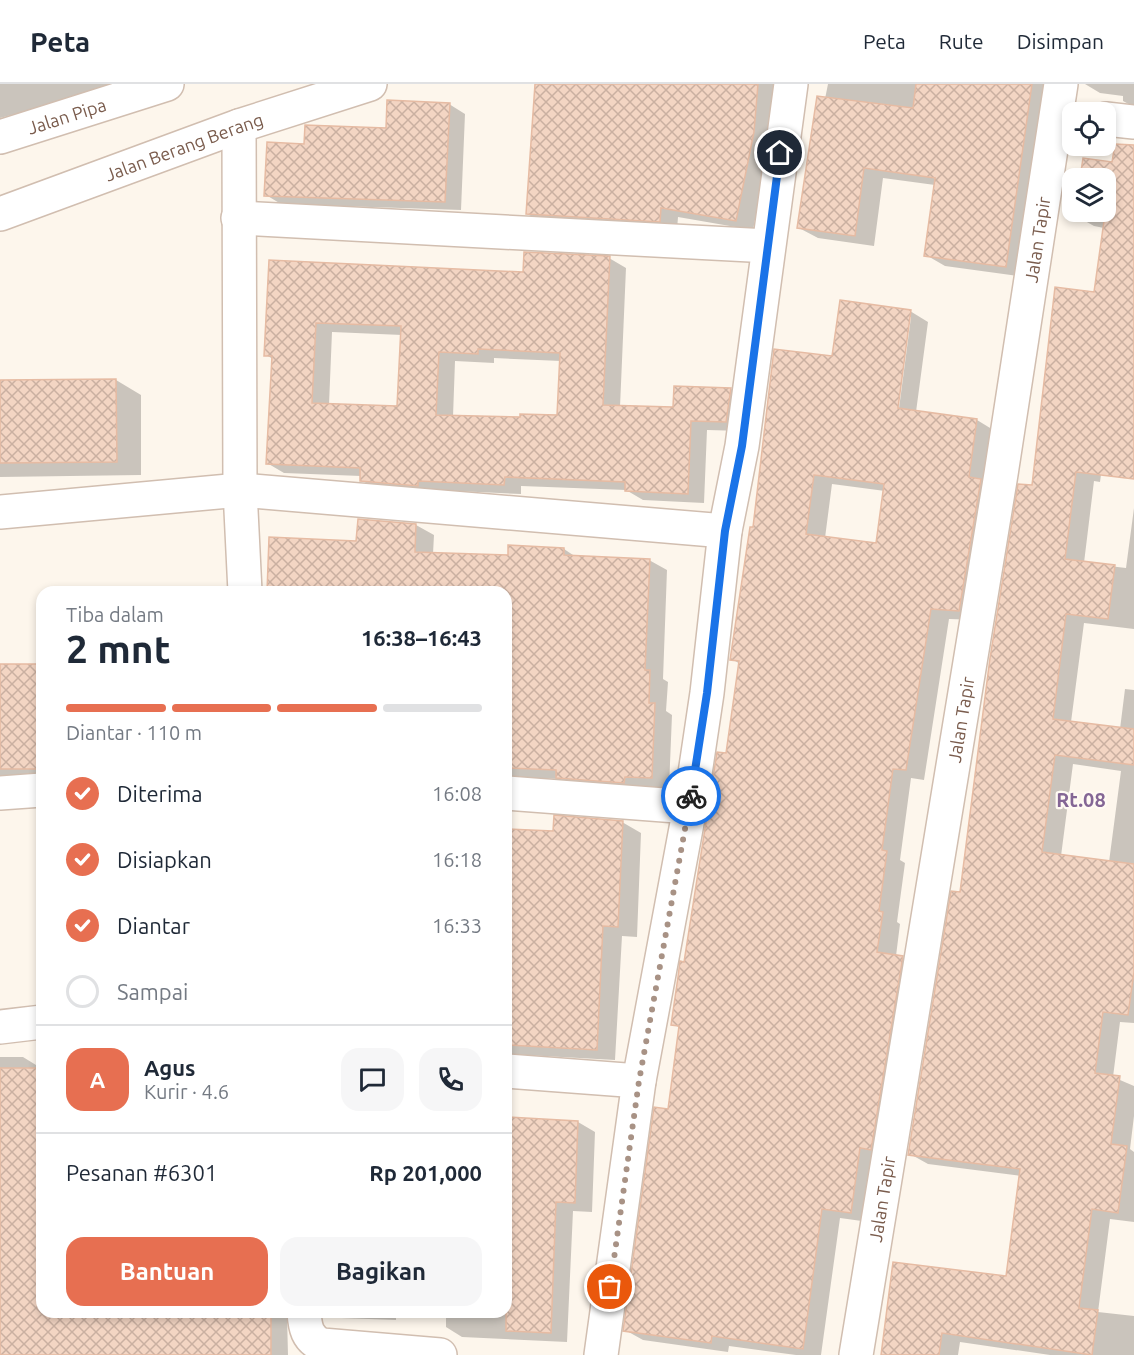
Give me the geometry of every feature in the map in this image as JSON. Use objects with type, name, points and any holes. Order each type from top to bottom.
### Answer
[{"type":"street","name":"Jalan Pipa","points":[[0,137],[167,84]]},
{"type":"street","name":"Jalan Berang Berang","points":[[0,214],[239,126],[370,84]]},
{"type":"street","points":[[601,1355],[639,1081],[690,807],[707,693],[725,531],[742,446],[791,84]]},
{"type":"street","name":"Jalan Tapir","points":[[856,1355],[1062,117]]},
{"type":"street","points":[[1116,120],[1134,122]]},
{"type":"street","points":[[239,126],[240,490],[245,586]]},
{"type":"street","points":[[238,218],[768,246]]},
{"type":"street","points":[[0,512],[240,490],[725,531]]},
{"type":"street","points":[[0,794],[36,791]]},
{"type":"street","points":[[512,793],[690,807]]},
{"type":"street","points":[[0,1027],[36,1023]]},
{"type":"street","points":[[512,1071],[639,1081]]},
{"type":"street","points":[[305,1318],[306,1329],[314,1342],[322,1345],[440,1355]]},
{"type":"building","points":[[535,84],[758,84],[754,132],[736,221],[661,208],[660,222],[526,214]]},
{"type":"building","points":[[916,84],[1032,84],[1006,267],[924,256],[935,178],[864,168],[855,236],[797,228],[817,96],[913,108]]},
{"type":"building","points":[[387,100],[450,103],[445,202],[264,196],[267,142],[304,144],[305,125],[386,128]]},
{"type":"building","points":[[1116,144],[1134,145],[1134,479],[1076,472],[1065,559],[1115,565],[1108,619],[1066,614],[1053,719],[1134,729],[1134,765],[1055,755],[1042,852],[1134,864],[1134,972],[1128,1015],[1103,1012],[1095,1073],[1120,1076],[1111,1144],[1127,1146],[1118,1213],[1092,1209],[1079,1308],[1098,1310],[1092,1355],[942,1333],[939,1355],[881,1355],[893,1262],[1006,1276],[1020,1169],[908,1155],[951,891],[960,892],[990,658],[1018,484],[1032,485],[1055,287],[1094,292],[1104,222],[1116,222],[1116,168],[1082,168],[1083,158],[1112,162],[1113,156],[1116,156]]},
{"type":"building","points":[[524,252],[610,256],[603,405],[673,407],[674,386],[731,388],[726,422],[691,421],[688,494],[625,491],[625,482],[505,477],[504,485],[418,481],[418,486],[360,481],[360,468],[266,464],[272,356],[264,356],[269,260],[523,272]],"holes":[[[316,323],[401,326],[397,406],[312,403]],[[478,349],[560,353],[557,415],[520,414],[520,417],[436,415],[439,352],[478,354]]]},
{"type":"building","points":[[840,300],[911,310],[898,408],[977,419],[969,477],[981,479],[959,611],[931,609],[906,770],[893,769],[882,850],[887,851],[879,911],[883,912],[877,952],[903,956],[871,1150],[860,1148],[851,1213],[822,1209],[803,1349],[712,1336],[711,1343],[623,1331],[654,1107],[668,1109],[679,1026],[671,1025],[680,961],[684,962],[717,752],[726,753],[739,661],[730,660],[750,527],[753,527],[774,349],[832,356]],"holes":[[[814,475],[884,484],[876,543],[806,534]]]},
{"type":"building","points":[[116,379],[117,462],[0,463],[0,380]]},
{"type":"building","points":[[358,519],[416,524],[415,552],[508,555],[508,545],[564,548],[564,555],[650,559],[645,670],[650,670],[649,703],[655,703],[652,778],[625,777],[624,783],[556,778],[556,770],[512,768],[512,586],[267,586],[269,537],[356,541]]},
{"type":"building","points":[[0,664],[36,664],[36,769],[0,769]]},
{"type":"building","points":[[554,815],[623,821],[618,927],[603,926],[597,1050],[512,1045],[512,829],[553,831]]},
{"type":"building","points":[[0,1068],[36,1068],[36,1318],[271,1318],[271,1355],[0,1355]]},
{"type":"building","points":[[512,1117],[578,1121],[575,1203],[556,1202],[551,1333],[506,1331],[506,1318],[512,1318]]},
{"type":"way so far","points":[[610,1287],[639,1081],[691,796]]},
{"type":"district","name":"Rt.08","points":[[1081,799]]},
{"type":"route","points":[[691,796],[707,693],[725,531],[742,446],[780,153]]}]
